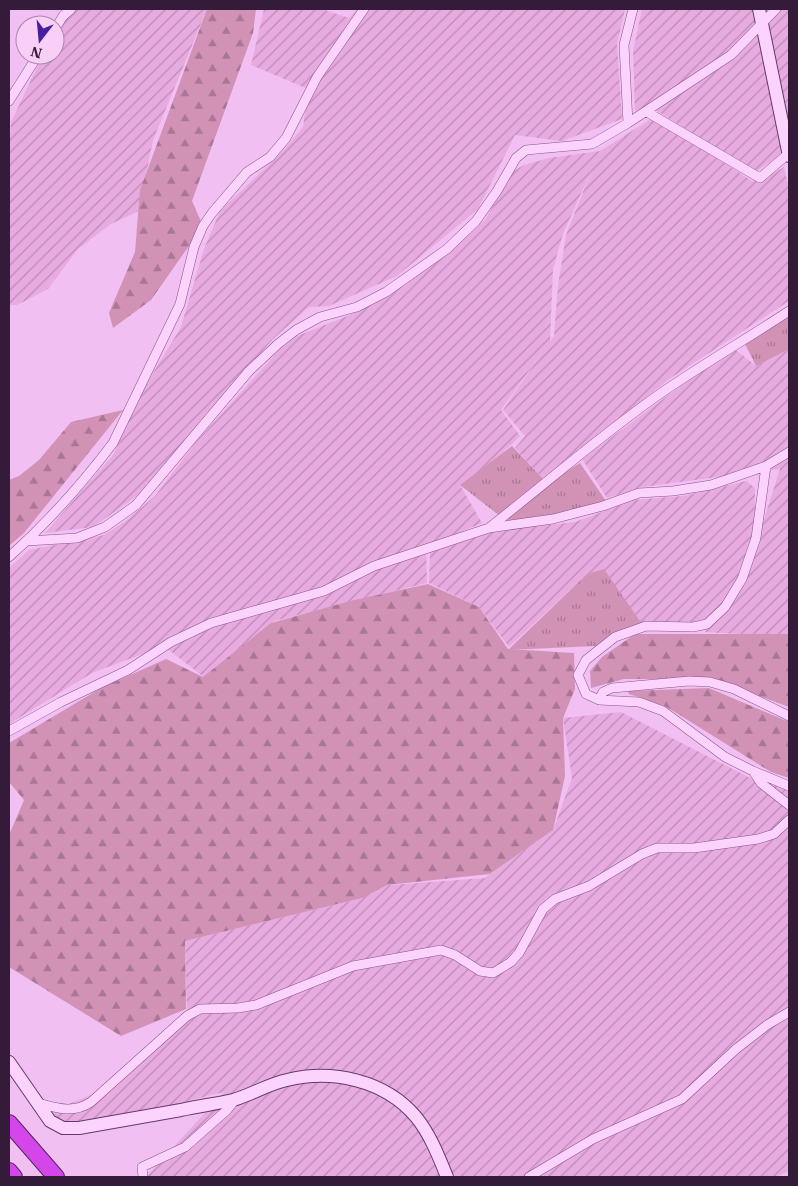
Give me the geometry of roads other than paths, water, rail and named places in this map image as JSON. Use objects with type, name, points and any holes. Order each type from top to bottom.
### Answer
[{"type":"highway","points":[[9,1123],[56,1177]]},
{"type":"highway","points":[[9,1171],[14,1177]]},
{"type":"street","points":[[9,557],[98,463],[113,443],[180,304],[194,247],[203,226],[248,172],[270,157],[286,138],[317,77],[364,9]]},
{"type":"street","points":[[628,123],[624,45],[633,9]]},
{"type":"street","points":[[647,112],[760,178],[789,151],[759,9]]},
{"type":"street","points":[[27,540],[77,538],[105,527],[136,505],[249,371],[278,344],[296,330],[320,317],[357,307],[386,292],[447,249],[476,222],[516,158],[526,150],[592,144],[647,112],[732,55],[776,9]]},
{"type":"street","points":[[9,101],[32,65]]},
{"type":"street","points":[[489,528],[596,441],[664,391],[789,311]]},
{"type":"street","points":[[9,731],[61,702],[128,670],[171,642],[211,623],[324,591],[374,566],[489,528],[553,519],[603,506],[639,493],[673,491],[711,485],[766,466],[789,452]]},
{"type":"street","points":[[766,466],[756,538],[742,579],[725,607],[707,624],[693,627],[646,626],[615,637],[586,660],[578,675],[586,694],[599,700],[639,702],[663,712],[725,757],[754,772],[789,786]]},
{"type":"street","points":[[599,700],[603,692],[612,688],[689,681],[710,682],[734,689],[789,716]]},
{"type":"street","points":[[754,772],[760,783],[789,805]]},
{"type":"street","points":[[38,1103],[65,1109],[81,1108],[91,1102],[187,1016],[200,1009],[238,1008],[256,1005],[353,966],[441,950],[455,955],[480,971],[493,973],[512,962],[544,909],[555,899],[589,886],[642,854],[657,848],[694,848],[758,839],[774,834],[789,820]]},
{"type":"street","points":[[529,1177],[593,1139],[682,1099],[736,1049],[789,1012]]},
{"type":"street","points":[[9,1062],[50,1121],[64,1128],[79,1128],[235,1100],[285,1080],[307,1076],[353,1079],[375,1087],[399,1101],[416,1117],[434,1146],[447,1177]]},
{"type":"street","points":[[143,1177],[142,1167],[184,1147],[228,1110],[235,1100]]}]
